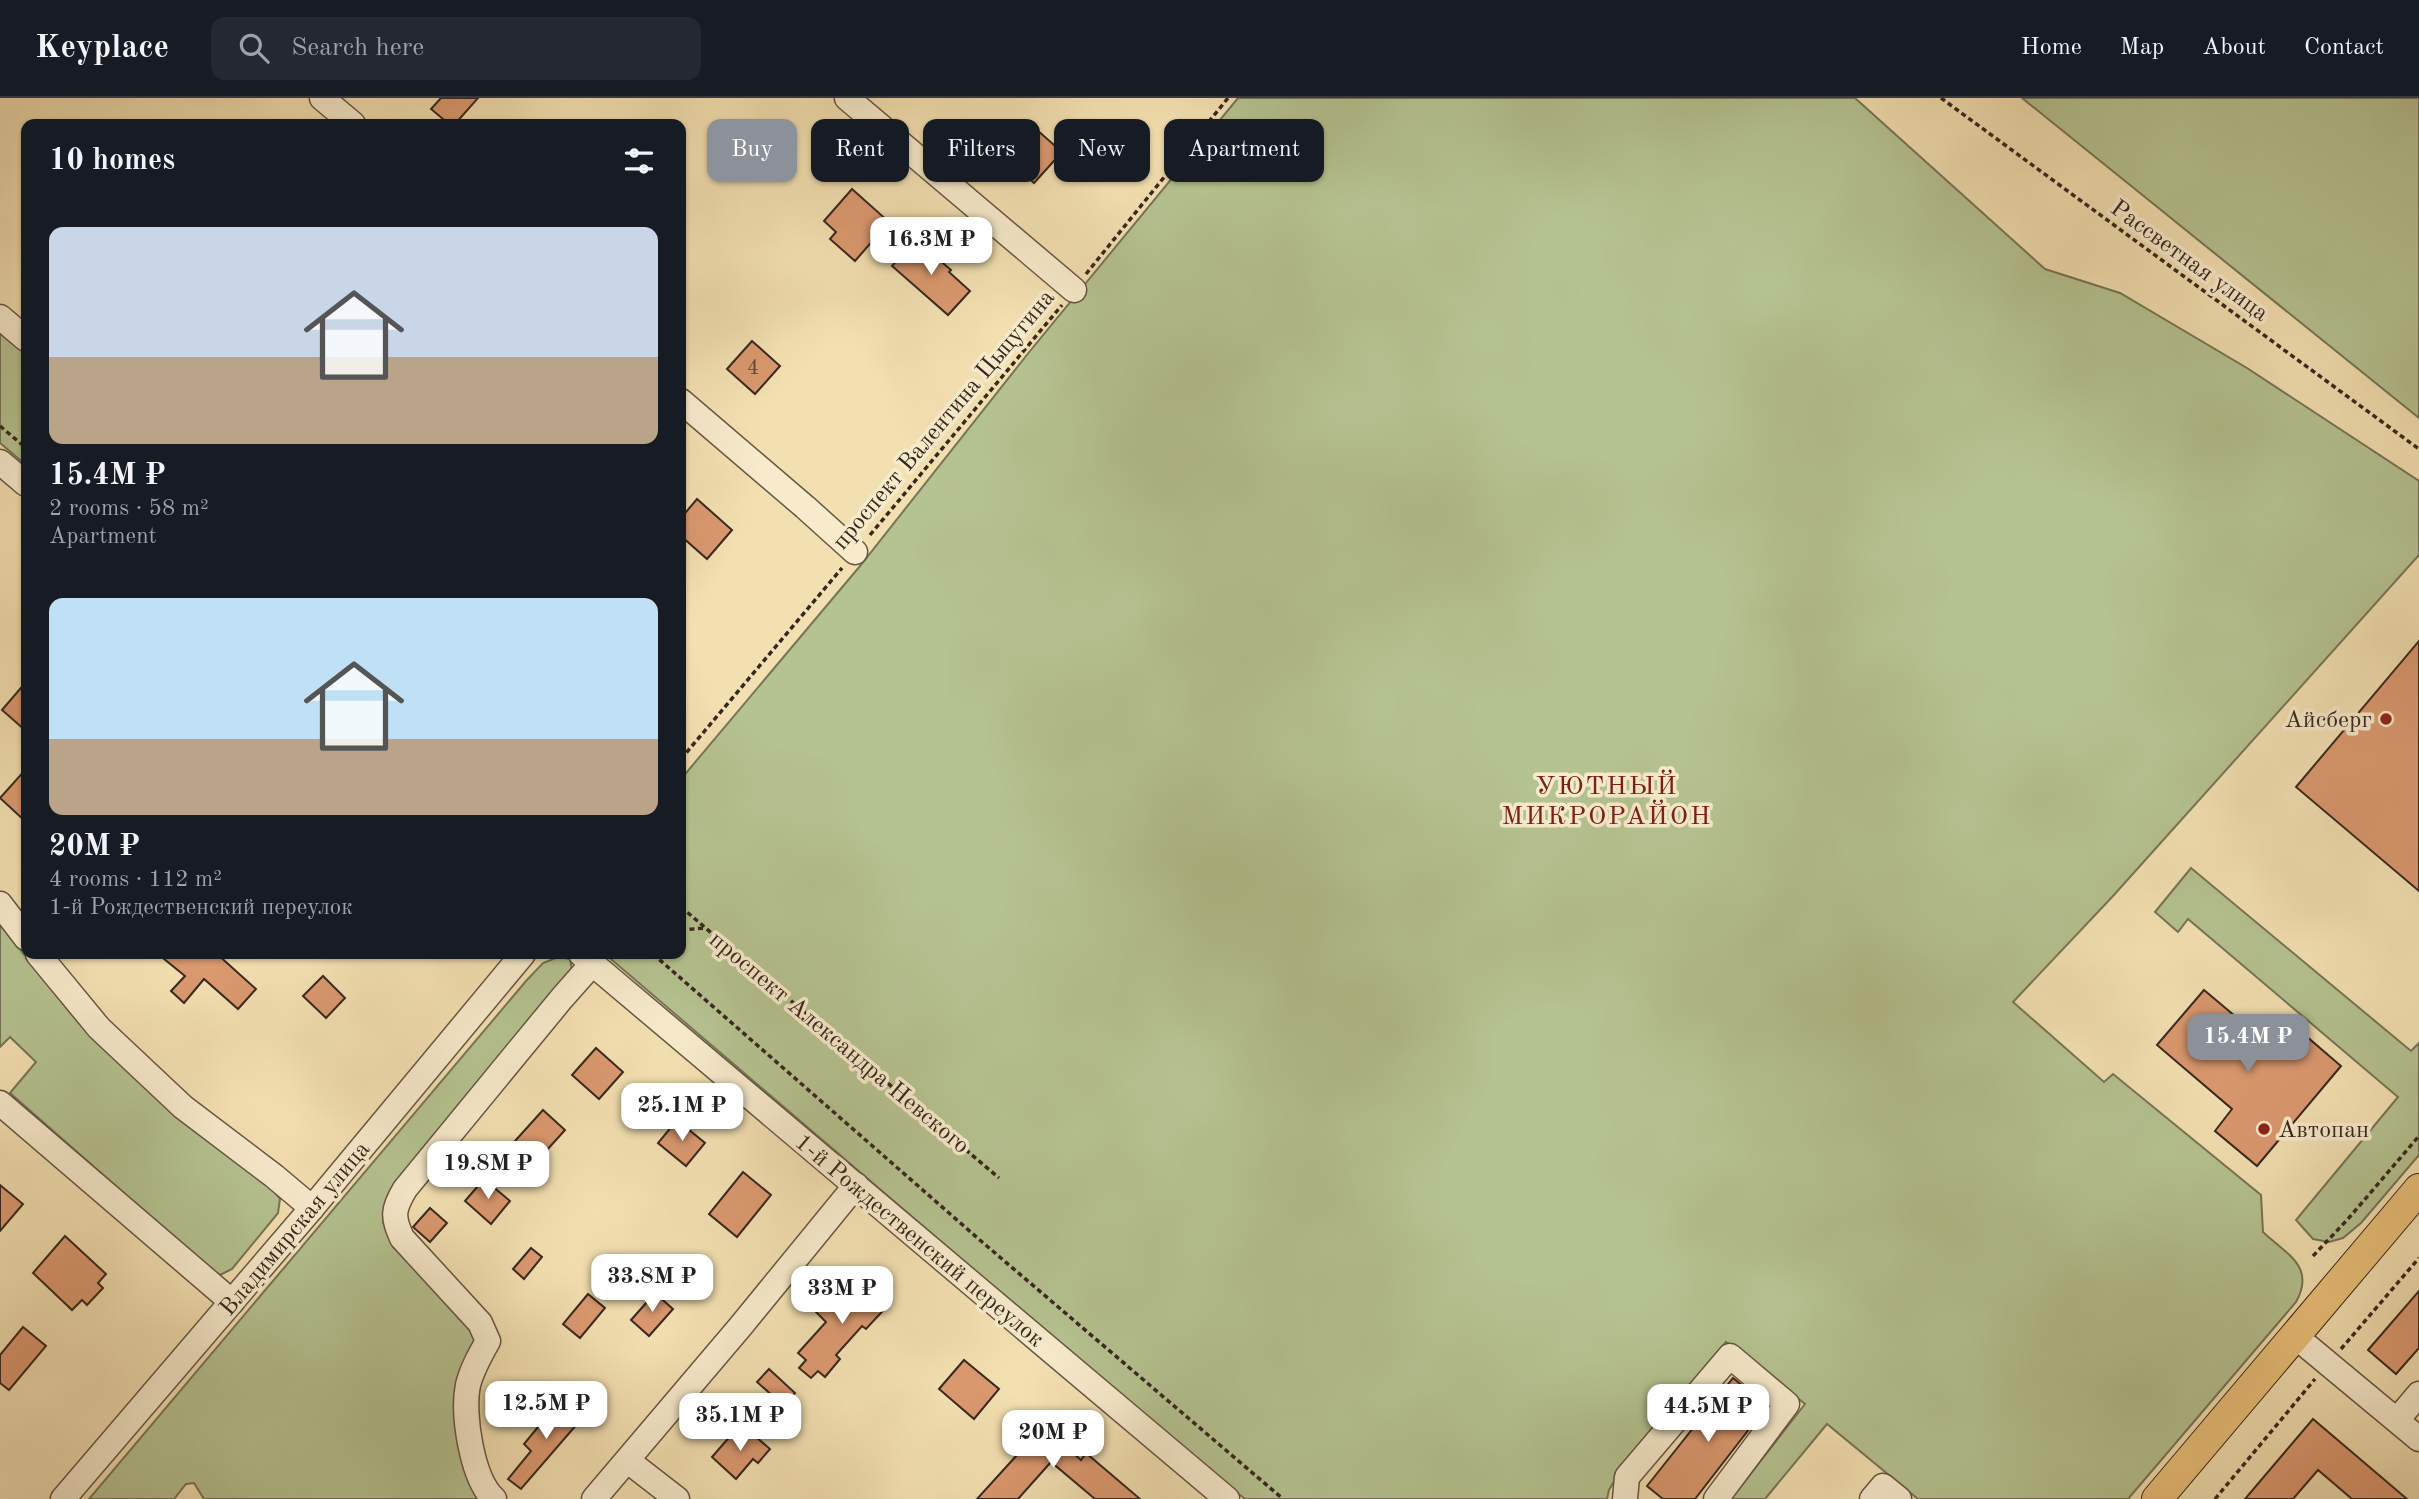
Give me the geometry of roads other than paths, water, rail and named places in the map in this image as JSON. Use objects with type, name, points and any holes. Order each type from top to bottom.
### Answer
[{"type":"main road","points":[[2157,1499],[2419,1189]]},
{"type":"street","points":[[322,98],[347,119]]},
{"type":"street","points":[[847,98],[1074,290]]},
{"type":"street","points":[[0,317],[21,335]]},
{"type":"street","points":[[686,405],[855,552]]},
{"type":"street","points":[[0,462],[21,480]]},
{"type":"street","points":[[0,904],[21,931]]},
{"type":"street","points":[[42,959],[99,1028],[183,1107],[312,1208]]},
{"type":"street","name":"Владимирская улица","points":[[63,1499],[312,1208],[519,959]]},
{"type":"street","points":[[494,1499],[488,1494],[473,1461],[468,1421],[468,1387],[477,1360],[488,1341],[480,1323],[402,1238],[395,1223],[396,1204],[405,1189],[562,998],[586,959]]},
{"type":"street","name":"1-й Рождественский переулок","points":[[588,959],[1227,1499]]},
{"type":"street","points":[[0,1103],[232,1302]]},
{"type":"street","points":[[594,1499],[856,1185]]},
{"type":"street","points":[[2295,1336],[2419,1440]]},
{"type":"street","points":[[1626,1499],[1627,1477],[1730,1356],[1787,1404],[1716,1499]]},
{"type":"street","points":[[2397,1420],[2419,1394]]},
{"type":"street","points":[[628,1461],[677,1499]]},
{"type":"street","points":[[1872,1499],[1883,1486],[1899,1499]]},
{"type":"place","name":"Айсберг","points":[[2386,719]]},
{"type":"place","name":"Автопан","points":[[2264,1129]]},
{"type":"district","name":"УЮТНЫЙ МИКРОРАЙОН","points":[[1607,800]]}]
